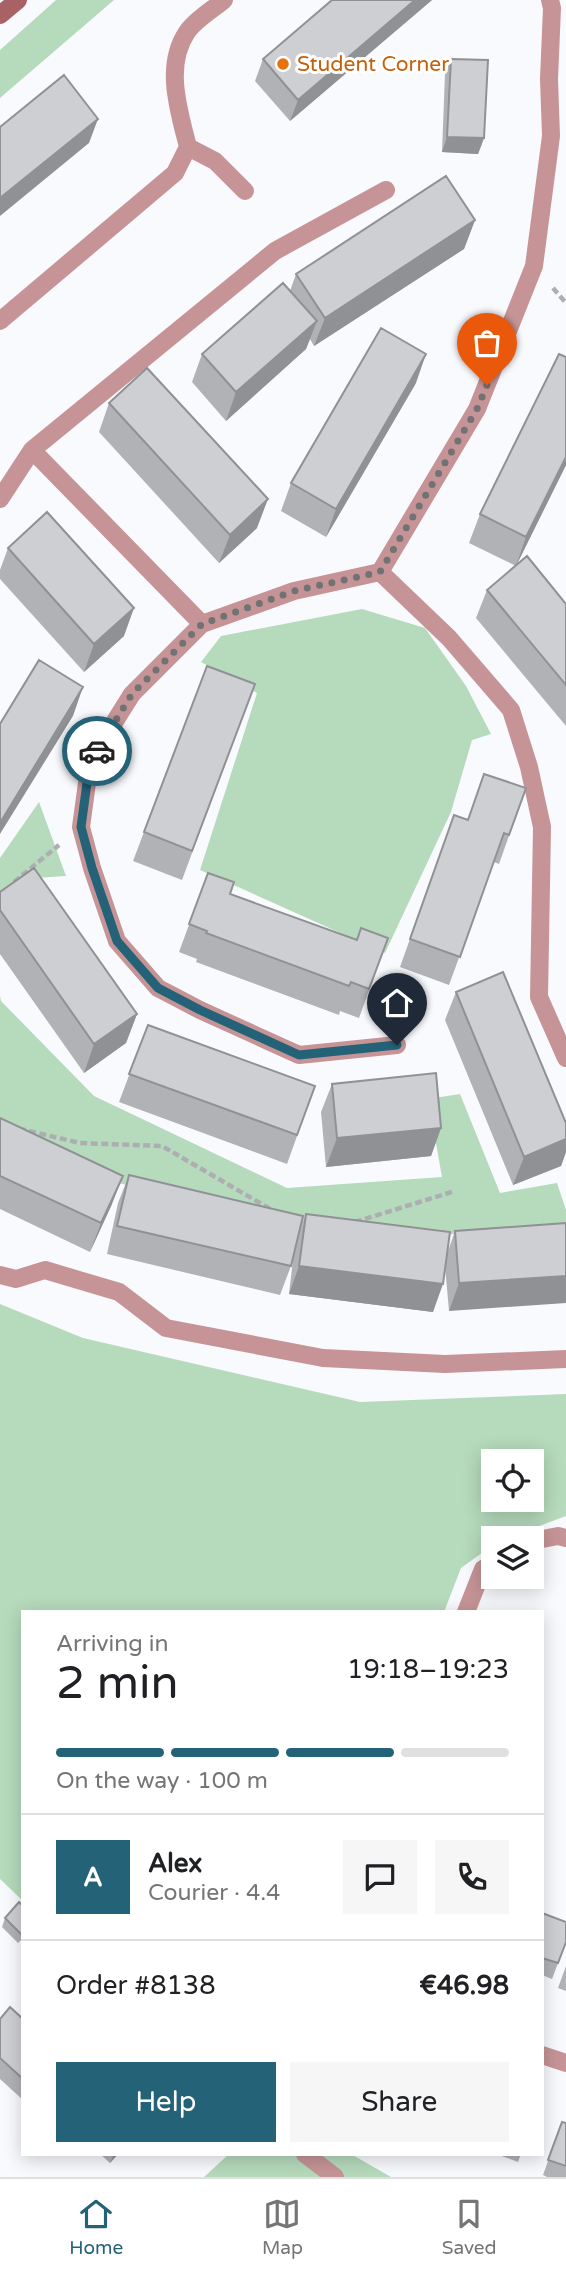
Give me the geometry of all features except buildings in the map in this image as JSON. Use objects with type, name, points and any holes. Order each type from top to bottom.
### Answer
[{"type":"street","points":[[0,15],[18,0]]},
{"type":"street","points":[[0,321],[175,173],[188,148],[174,66],[187,32],[223,0]]},
{"type":"street","points":[[397,1045],[299,1055],[158,988],[117,941],[92,868],[81,827],[90,761],[132,694],[202,624],[294,591],[380,572],[477,409],[534,266],[558,137],[549,79],[552,8],[550,0]]},
{"type":"street","points":[[188,148],[215,161],[245,191]]},
{"type":"street","points":[[0,499],[32,450],[275,251],[386,190]]},
{"type":"street","points":[[32,450],[202,624]]},
{"type":"street","points":[[380,572],[449,638],[511,709],[529,767],[542,827],[539,997],[566,1058]]},
{"type":"street","points":[[0,1275],[16,1279],[45,1270],[120,1292],[166,1328],[323,1358],[445,1364],[566,1359]]},
{"type":"street","points":[[544,1539],[558,1536],[566,1538]]},
{"type":"street","points":[[467,1610],[481,1574]]},
{"type":"street","points":[[544,2056],[566,2063]]},
{"type":"street","points":[[309,2156],[335,2177]]},
{"type":"path","points":[[10,886],[81,827]]},
{"type":"path","points":[[0,1120],[12,1127],[80,1143],[162,1146],[275,1211]]},
{"type":"path","points":[[344,1226],[455,1191]]},
{"type":"green space","points":[[56,0],[114,0],[0,98],[0,50]]},
{"type":"green space","points":[[362,609],[425,628],[466,686],[491,734],[472,740],[451,812],[385,953],[200,870],[257,693],[201,662],[221,636]]},
{"type":"green space","points":[[39,802],[66,876],[34,878],[0,902],[0,858]]},
{"type":"green space","points":[[0,996],[1,1001],[94,1096],[287,1188],[442,1177],[428,1099],[460,1094],[500,1193],[557,1183],[566,1210],[566,1232],[407,1235],[325,1232],[192,1204],[95,1176],[0,1129]]},
{"type":"green space","points":[[0,1304],[83,1338],[360,1402],[566,1394],[566,1516],[539,1526],[481,1526],[481,1554],[461,1568],[445,1610],[21,1610],[21,1899],[0,1879]]},
{"type":"green space","points":[[227,2156],[354,2156],[391,2177],[204,2177]]},
{"type":"way so far","points":[[97,751],[132,694],[202,624],[294,591],[380,572],[477,409],[487,385]]},
{"type":"place","name":"Student Corner","points":[[283,64]]},
{"type":"route","points":[[97,751],[90,761],[81,827],[117,941],[158,988],[299,1055],[397,1045]]}]
